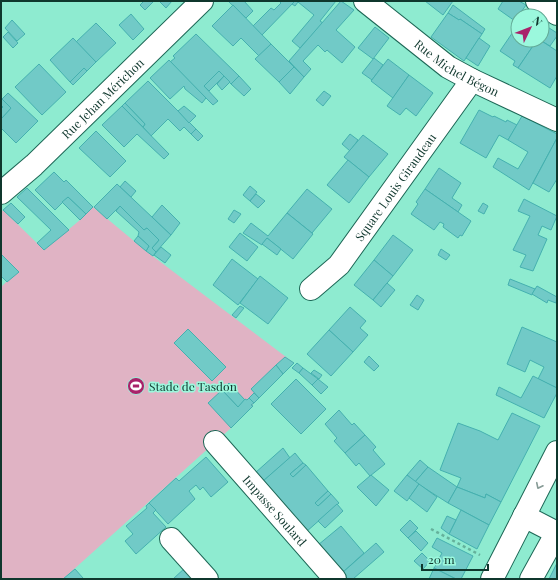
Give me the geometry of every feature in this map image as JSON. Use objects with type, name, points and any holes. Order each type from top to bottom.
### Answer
[{"type":"street","name":"Rue Jehan Mérichon","points":[[1,193],[34,165],[202,1]]},
{"type":"street","name":"Rue Michel Bégon","points":[[365,1],[448,67],[557,120]]},
{"type":"street","points":[[537,1],[557,14]]},
{"type":"street","name":"Square Louis Giraudeau","points":[[311,289],[339,265],[472,80]]},
{"type":"street","name":"Impasse Soulard","points":[[215,442],[335,579]]},
{"type":"street","points":[[492,579],[557,452]]},
{"type":"street","points":[[524,516],[557,533],[531,579]]},
{"type":"street","points":[[171,539],[207,579]]},
{"type":"shaded area","name":"Stade de Tasdon","points":[[93,207],[146,251],[294,363],[231,428],[63,579],[1,579],[1,287],[18,271],[1,254],[1,212],[3,210],[44,250]]},
{"type":"building","points":[[144,1],[154,1],[145,10],[140,5]]},
{"type":"building","points":[[159,1],[172,1],[166,8]]},
{"type":"building","points":[[228,1],[244,1],[253,11],[246,18]]},
{"type":"building","points":[[279,1],[295,1],[262,35],[253,26],[271,8],[274,10],[281,3]]},
{"type":"building","points":[[295,1],[336,1],[320,21],[323,23],[300,48],[292,41],[314,15],[298,2],[295,6],[292,4]]},
{"type":"building","points":[[341,1],[354,10],[336,30],[355,47],[342,63],[327,50],[325,52],[318,45],[303,61],[311,69],[304,77],[289,61]]},
{"type":"building","points":[[425,1],[453,1],[443,15]]},
{"type":"building","points":[[503,1],[519,1],[526,5],[524,8],[510,8],[510,17],[498,9]]},
{"type":"building","points":[[233,5],[271,44],[259,56],[241,38],[233,46],[212,26]]},
{"type":"building","points":[[453,5],[485,29],[482,34],[460,19],[459,20],[448,13]]},
{"type":"building","points":[[448,13],[459,20],[460,19],[482,34],[464,61],[431,37]]},
{"type":"building","points":[[131,14],[144,29],[133,40],[119,25]]},
{"type":"building","points":[[12,20],[25,34],[17,41],[5,28]]},
{"type":"building","points":[[96,23],[116,43],[96,62],[76,42]]},
{"type":"building","points":[[375,27],[389,38],[373,59],[358,48]]},
{"type":"building","points":[[550,29],[557,33],[557,36],[550,46]]},
{"type":"building","points":[[8,32],[18,43],[13,48],[3,37]]},
{"type":"building","points":[[196,34],[239,76],[231,84],[219,71],[204,86],[218,101],[213,105],[170,62],[175,58],[173,56]]},
{"type":"building","points":[[510,36],[510,48],[532,48],[518,68],[513,65],[515,61],[500,51]]},
{"type":"building","points":[[73,38],[96,62],[87,71],[84,68],[70,82],[50,60]]},
{"type":"building","points":[[479,38],[490,46],[478,66],[466,58]]},
{"type":"building","points":[[271,44],[294,67],[279,82],[255,59]]},
{"type":"building","points":[[550,46],[557,51],[557,76],[550,88],[518,68],[532,48],[550,48]]},
{"type":"building","points":[[374,58],[383,65],[372,80],[362,73]]},
{"type":"building","points":[[388,59],[409,75],[393,98],[371,81]]},
{"type":"building","points":[[169,60],[206,98],[202,103],[185,89],[184,86],[170,99],[150,78]]},
{"type":"building","points":[[39,64],[66,92],[42,115],[15,87]]},
{"type":"building","points":[[294,67],[304,77],[290,94],[279,82]]},
{"type":"building","points":[[84,68],[87,71],[73,85],[70,82]]},
{"type":"building","points":[[219,71],[224,76],[209,91],[204,86]]},
{"type":"building","points":[[409,75],[433,93],[416,116],[406,108],[400,115],[387,106]]},
{"type":"building","points":[[224,76],[230,82],[222,90],[217,84]]},
{"type":"building","points":[[239,76],[251,89],[244,96],[231,84]]},
{"type":"building","points":[[148,81],[196,129],[191,134],[184,127],[180,131],[168,119],[151,136],[143,127],[145,124],[125,103]]},
{"type":"building","points":[[324,91],[331,96],[323,106],[316,100]]},
{"type":"building","points":[[8,93],[38,121],[16,143],[1,128],[1,119],[11,108],[2,99]]},
{"type":"building","points":[[1,99],[11,108],[1,119],[1,109],[3,107],[1,105]]},
{"type":"building","points":[[125,103],[145,124],[143,127],[122,106]]},
{"type":"building","points":[[122,106],[169,154],[164,159],[137,134],[124,147],[102,125]]},
{"type":"building","points":[[184,106],[196,116],[189,123],[178,111]]},
{"type":"building","points":[[479,110],[493,117],[494,116],[506,122],[507,120],[517,125],[508,140],[499,135],[486,158],[460,143]]},
{"type":"building","points":[[522,116],[557,134],[557,138],[529,190],[493,167],[498,158],[518,169],[528,152],[508,140]]},
{"type":"building","points":[[196,129],[203,136],[198,141],[191,134]]},
{"type":"building","points":[[96,131],[126,161],[110,177],[79,148]]},
{"type":"building","points":[[350,134],[358,140],[350,151],[342,144]]},
{"type":"building","points":[[363,135],[388,154],[369,177],[344,157]]},
{"type":"building","points":[[557,138],[557,179],[549,192],[533,183]]},
{"type":"building","points":[[348,160],[369,177],[349,203],[327,185]]},
{"type":"building","points":[[439,168],[461,183],[452,198],[462,205],[458,212],[425,189]]},
{"type":"building","points":[[54,172],[64,182],[66,180],[93,207],[86,214],[68,197],[55,210],[35,190]]},
{"type":"building","points":[[125,181],[136,191],[131,197],[120,187]]},
{"type":"building","points":[[117,184],[171,235],[156,252],[152,248],[159,240],[147,228],[144,230],[120,206],[107,219],[94,207]]},
{"type":"building","points":[[250,186],[257,192],[250,201],[243,195]]},
{"type":"building","points":[[27,188],[69,230],[44,250],[37,243],[51,230],[17,197]]},
{"type":"building","points":[[307,189],[332,209],[312,233],[287,213]]},
{"type":"building","points":[[425,189],[471,221],[462,236],[460,235],[458,238],[443,227],[444,224],[440,222],[434,230],[411,214],[418,204],[416,202]]},
{"type":"building","points":[[256,194],[265,201],[258,208],[250,201]]},
{"type":"building","points":[[68,197],[86,214],[80,220],[62,202]]},
{"type":"building","points":[[524,199],[557,216],[551,230],[542,226],[538,235],[547,239],[533,271],[520,267],[526,255],[513,250],[530,216],[518,211]]},
{"type":"building","points":[[11,203],[25,217],[18,224],[3,210]]},
{"type":"building","points":[[483,203],[488,206],[484,214],[478,211]]},
{"type":"building","points":[[162,205],[180,223],[171,235],[152,217]]},
{"type":"building","points":[[120,206],[144,230],[147,228],[159,240],[152,248],[156,252],[153,256],[146,251],[149,246],[138,236],[139,232],[116,211]]},
{"type":"building","points":[[234,210],[241,214],[234,223],[228,219]]},
{"type":"building","points":[[287,213],[313,234],[293,259],[267,238],[262,245],[243,233],[251,223],[268,236]]},
{"type":"building","points":[[240,233],[258,247],[247,261],[229,247]]},
{"type":"building","points":[[393,235],[413,250],[393,276],[374,260]]},
{"type":"building","points":[[138,236],[149,246],[146,251],[134,241]]},
{"type":"building","points":[[267,238],[281,249],[277,255],[262,244]]},
{"type":"building","points":[[161,247],[171,255],[165,263],[154,255]]},
{"type":"building","points":[[441,249],[450,255],[446,260],[438,255]]},
{"type":"building","points":[[1,254],[19,272],[7,282],[1,276]]},
{"type":"building","points":[[232,259],[258,279],[238,305],[213,285]]},
{"type":"building","points":[[374,260],[393,276],[373,300],[354,285]]},
{"type":"building","points":[[260,276],[288,298],[268,324],[240,303]]},
{"type":"building","points":[[510,279],[535,289],[532,295],[508,285]]},
{"type":"building","points":[[387,283],[395,290],[381,307],[373,300]]},
{"type":"building","points":[[537,286],[557,297],[556,303],[548,300],[547,303],[532,294]]},
{"type":"building","points":[[417,295],[424,300],[418,310],[410,305]]},
{"type":"building","points":[[240,306],[244,308],[236,318],[232,315]]},
{"type":"building","points":[[350,307],[366,321],[360,328],[368,335],[353,352],[329,330]]},
{"type":"building","points":[[522,327],[557,342],[557,388],[538,379],[544,367],[530,360],[525,372],[507,364]]},
{"type":"building","points":[[188,329],[226,367],[212,381],[174,343]]},
{"type":"building","points":[[329,330],[353,352],[331,376],[307,354]]},
{"type":"building","points":[[369,356],[379,366],[374,371],[364,362]]},
{"type":"building","points":[[285,357],[294,363],[283,374],[276,365]]},
{"type":"building","points":[[297,363],[303,368],[299,373],[292,368]]},
{"type":"building","points":[[276,365],[283,374],[259,398],[251,389]]},
{"type":"building","points":[[303,368],[318,379],[312,385],[299,373]]},
{"type":"building","points":[[314,370],[322,375],[319,379],[311,373]]},
{"type":"building","points":[[533,376],[557,388],[557,393],[544,418],[496,395],[499,387],[521,398]]},
{"type":"building","points":[[296,379],[326,409],[301,434],[271,404]]},
{"type":"building","points":[[318,379],[328,387],[321,394],[312,385]]},
{"type":"building","points":[[229,383],[245,400],[238,407],[222,390]]},
{"type":"building","points":[[222,390],[238,407],[245,399],[247,400],[249,398],[254,403],[251,405],[253,406],[231,428],[208,403]]},
{"type":"building","points":[[254,393],[259,398],[254,403],[249,398]]},
{"type":"building","points":[[339,410],[352,425],[354,423],[365,435],[345,453],[334,441],[337,438],[325,424]]},
{"type":"building","points":[[512,413],[540,426],[501,502],[486,494],[485,498],[457,487],[461,478],[440,470],[458,423],[480,431],[498,440]]},
{"type":"building","points":[[365,435],[376,447],[373,450],[385,464],[370,476],[359,463],[356,466],[345,453]]},
{"type":"building","points":[[283,448],[290,458],[262,482],[255,473]]},
{"type":"building","points":[[295,453],[303,463],[290,474],[293,477],[306,465],[328,491],[315,503],[318,506],[331,494],[339,503],[306,532],[262,482]]},
{"type":"building","points":[[206,457],[228,482],[211,497],[203,487],[200,490],[196,485],[189,491],[195,499],[168,524],[149,503],[176,478],[179,481]]},
{"type":"building","points":[[420,460],[428,467],[415,482],[407,475]]},
{"type":"building","points":[[303,463],[306,465],[293,477],[290,474]]},
{"type":"building","points":[[428,467],[457,487],[448,503],[415,482]]},
{"type":"building","points":[[371,475],[389,490],[376,506],[357,487]]},
{"type":"building","points":[[407,475],[419,484],[407,501],[394,491]]},
{"type":"building","points":[[419,484],[437,497],[427,512],[409,498]]},
{"type":"building","points":[[457,487],[485,498],[486,494],[501,502],[489,525],[448,503]]},
{"type":"building","points":[[328,491],[331,494],[318,506],[315,503]]},
{"type":"building","points":[[149,503],[156,510],[153,513],[166,527],[136,554],[125,541],[133,534],[126,526],[147,508],[146,506]]},
{"type":"building","points":[[337,504],[343,511],[325,528],[318,521]]},
{"type":"building","points":[[461,510],[489,525],[477,549],[449,534]]},
{"type":"building","points":[[447,516],[456,520],[449,534],[441,528]]},
{"type":"building","points":[[410,520],[418,528],[408,538],[400,530]]},
{"type":"building","points":[[341,526],[364,553],[342,573],[318,545]]},
{"type":"building","points":[[416,531],[428,543],[421,551],[408,538]]},
{"type":"building","points":[[437,538],[473,556],[461,579],[456,579],[434,568],[442,553],[432,547]]},
{"type":"building","points":[[376,543],[384,552],[353,579],[348,579],[342,573]]},
{"type":"building","points":[[422,553],[430,561],[423,569],[414,561]]},
{"type":"building","points":[[557,563],[557,579],[549,579]]},
{"type":"building","points":[[186,567],[197,579],[173,579]]},
{"type":"building","points":[[434,568],[456,579],[429,579]]},
{"type":"building","points":[[75,569],[83,578],[63,579]]},
{"type":"place","name":"Stade de Tasdon","points":[[136,386]]}]
